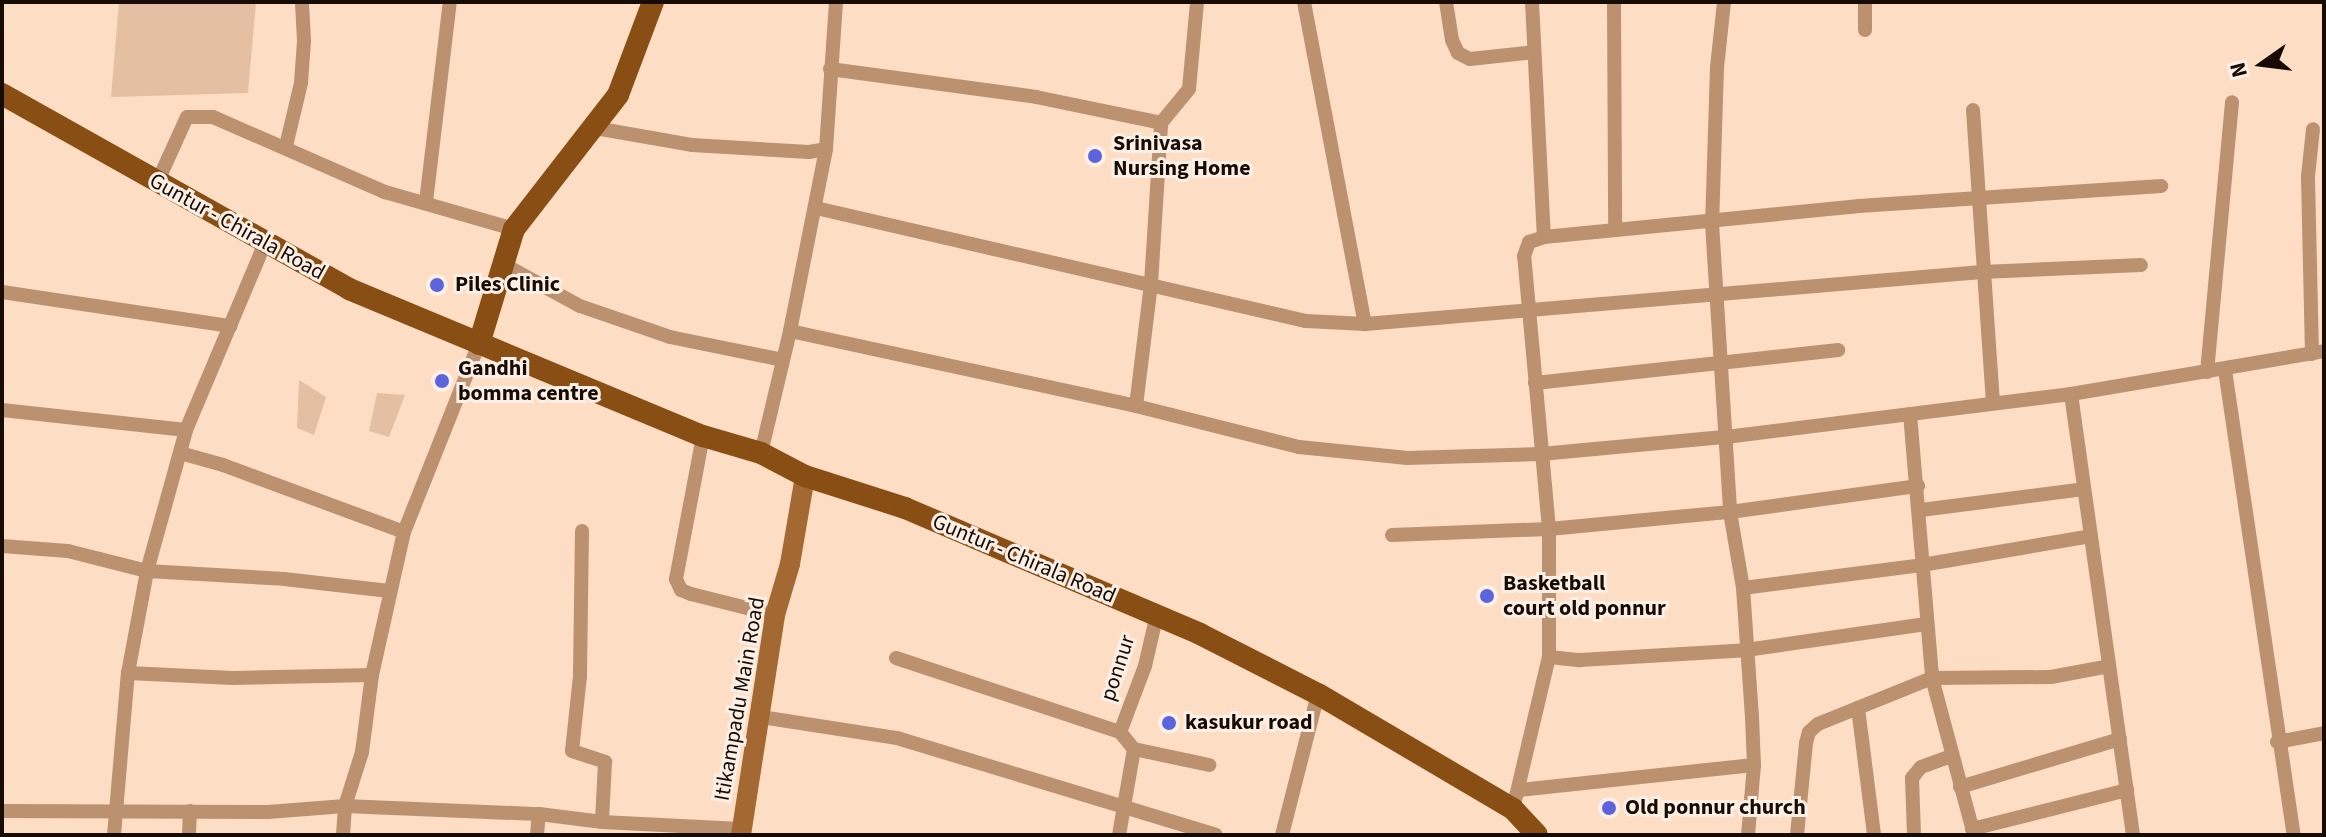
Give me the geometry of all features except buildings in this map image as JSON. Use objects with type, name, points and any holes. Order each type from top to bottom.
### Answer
[{"type":"main road","points":[[479,344],[501,263],[514,229],[618,95],[653,2]]},
{"type":"main road","name":"Guntur - Chirala Road","points":[[2,94],[349,289],[665,417],[703,436],[761,453],[805,476],[905,508],[1157,614],[1318,694],[1516,799],[1537,835]]},
{"type":"street","points":[[286,146],[301,83],[304,41],[302,2]]},
{"type":"street","points":[[426,202],[450,2]]},
{"type":"street","points":[[761,453],[790,331],[826,149],[836,2]]},
{"type":"street","points":[[1136,406],[1151,284],[1161,123],[1189,89],[1197,2]]},
{"type":"street","points":[[1304,2],[1365,324]]},
{"type":"street","points":[[1446,2],[1452,40],[1458,53],[1470,59],[1534,52]]},
{"type":"street","points":[[1532,2],[1544,237]]},
{"type":"street","points":[[1614,2],[1615,230]]},
{"type":"street","points":[[1724,2],[1717,67],[1712,223],[1730,512],[1743,588],[1754,765],[1748,835]]},
{"type":"street","points":[[1865,2],[1865,30]]},
{"type":"street","points":[[830,69],[1036,97],[1161,123]]},
{"type":"street","points":[[2207,372],[2232,102]]},
{"type":"street","points":[[1973,110],[1993,402]]},
{"type":"street","points":[[157,183],[187,117],[213,117],[286,146],[337,173],[385,192],[514,229]]},
{"type":"street","points":[[595,128],[692,145],[809,152],[826,149]]},
{"type":"street","points":[[790,331],[1136,406],[1299,447],[1407,458],[1541,454],[1726,437],[2071,394],[2318,352],[2318,289],[2308,176],[2313,129]]},
{"type":"street","points":[[1754,765],[1516,799],[1549,657],[1549,529],[1528,308],[1526,247],[1529,242],[1544,237],[1712,223],[1859,206],[2161,186]]},
{"type":"street","points":[[816,208],[1306,321],[1365,324],[1982,272],[2141,265]]},
{"type":"street","points":[[114,835],[128,673],[147,571],[186,430],[265,243]]},
{"type":"street","points":[[501,263],[595,311],[670,337],[783,360]]},
{"type":"street","points":[[2,292],[230,326]]},
{"type":"street","points":[[343,835],[345,806],[362,752],[372,675],[404,532],[479,344]]},
{"type":"street","points":[[1535,383],[1838,350]]},
{"type":"street","points":[[2225,370],[2277,742],[2293,833]]},
{"type":"street","points":[[2071,394],[2133,835]]},
{"type":"street","points":[[2,410],[186,430]]},
{"type":"street","points":[[1910,414],[1921,510],[1922,565],[1932,678],[1973,832],[2127,790]]},
{"type":"street","points":[[703,436],[676,579],[681,590],[691,594],[775,615]]},
{"type":"street","points":[[180,453],[223,465],[404,532]]},
{"type":"street","name":"Itikampadu Main Road","points":[[741,832],[775,615],[790,564],[805,476]]},
{"type":"street","points":[[1392,535],[1549,529],[1730,512],[1918,486]]},
{"type":"street","points":[[1921,510],[2084,489]]},
{"type":"street","points":[[582,531],[580,676],[572,751],[605,762],[602,822]]},
{"type":"street","points":[[1743,588],[1922,565],[2091,536]]},
{"type":"street","points":[[2,546],[68,551],[147,571],[284,579],[389,591]]},
{"type":"street","name":"ponnur","points":[[1134,749],[1120,732],[1145,666],[1157,614]]},
{"type":"street","points":[[1549,657],[1580,660],[1746,650],[1926,624]]},
{"type":"street","points":[[896,658],[1120,732]]},
{"type":"street","points":[[1797,835],[1809,732],[1818,724],[1932,678],[2051,677],[2109,666]]},
{"type":"street","points":[[128,673],[233,678],[372,675]]},
{"type":"street","points":[[1282,835],[1318,694]]},
{"type":"street","points":[[1858,708],[1874,835]]},
{"type":"street","points":[[761,717],[897,738],[1216,835]]},
{"type":"street","points":[[2277,742],[2324,733]]},
{"type":"street","points":[[1960,787],[2120,739]]},
{"type":"street","points":[[1119,835],[1134,749],[1209,765]]},
{"type":"street","points":[[1914,835],[1912,778],[1921,767],[1951,756]]},
{"type":"street","points":[[2,811],[268,812],[345,806],[539,814],[741,832]]},
{"type":"street","points":[[189,835],[190,811]]},
{"type":"street","points":[[537,835],[539,814]]},
{"type":"shaded area","points":[[119,2],[256,2],[248,93],[111,97]]},
{"type":"shaded area","points":[[299,380],[326,397],[314,435],[297,428]]},
{"type":"shaded area","points":[[377,393],[405,395],[389,437],[369,431]]},
{"type":"place","name":"Srinivasa Nursing Home","points":[[1095,156]]},
{"type":"place","name":"Piles Clinic","points":[[437,285]]},
{"type":"place","name":"Gandhi bomma centre","points":[[442,381]]},
{"type":"place","name":"Basketball court old ponnur","points":[[1487,596]]},
{"type":"place","name":"kasukur road","points":[[1169,723]]},
{"type":"place","name":"Old ponnur church","points":[[1609,808]]}]
